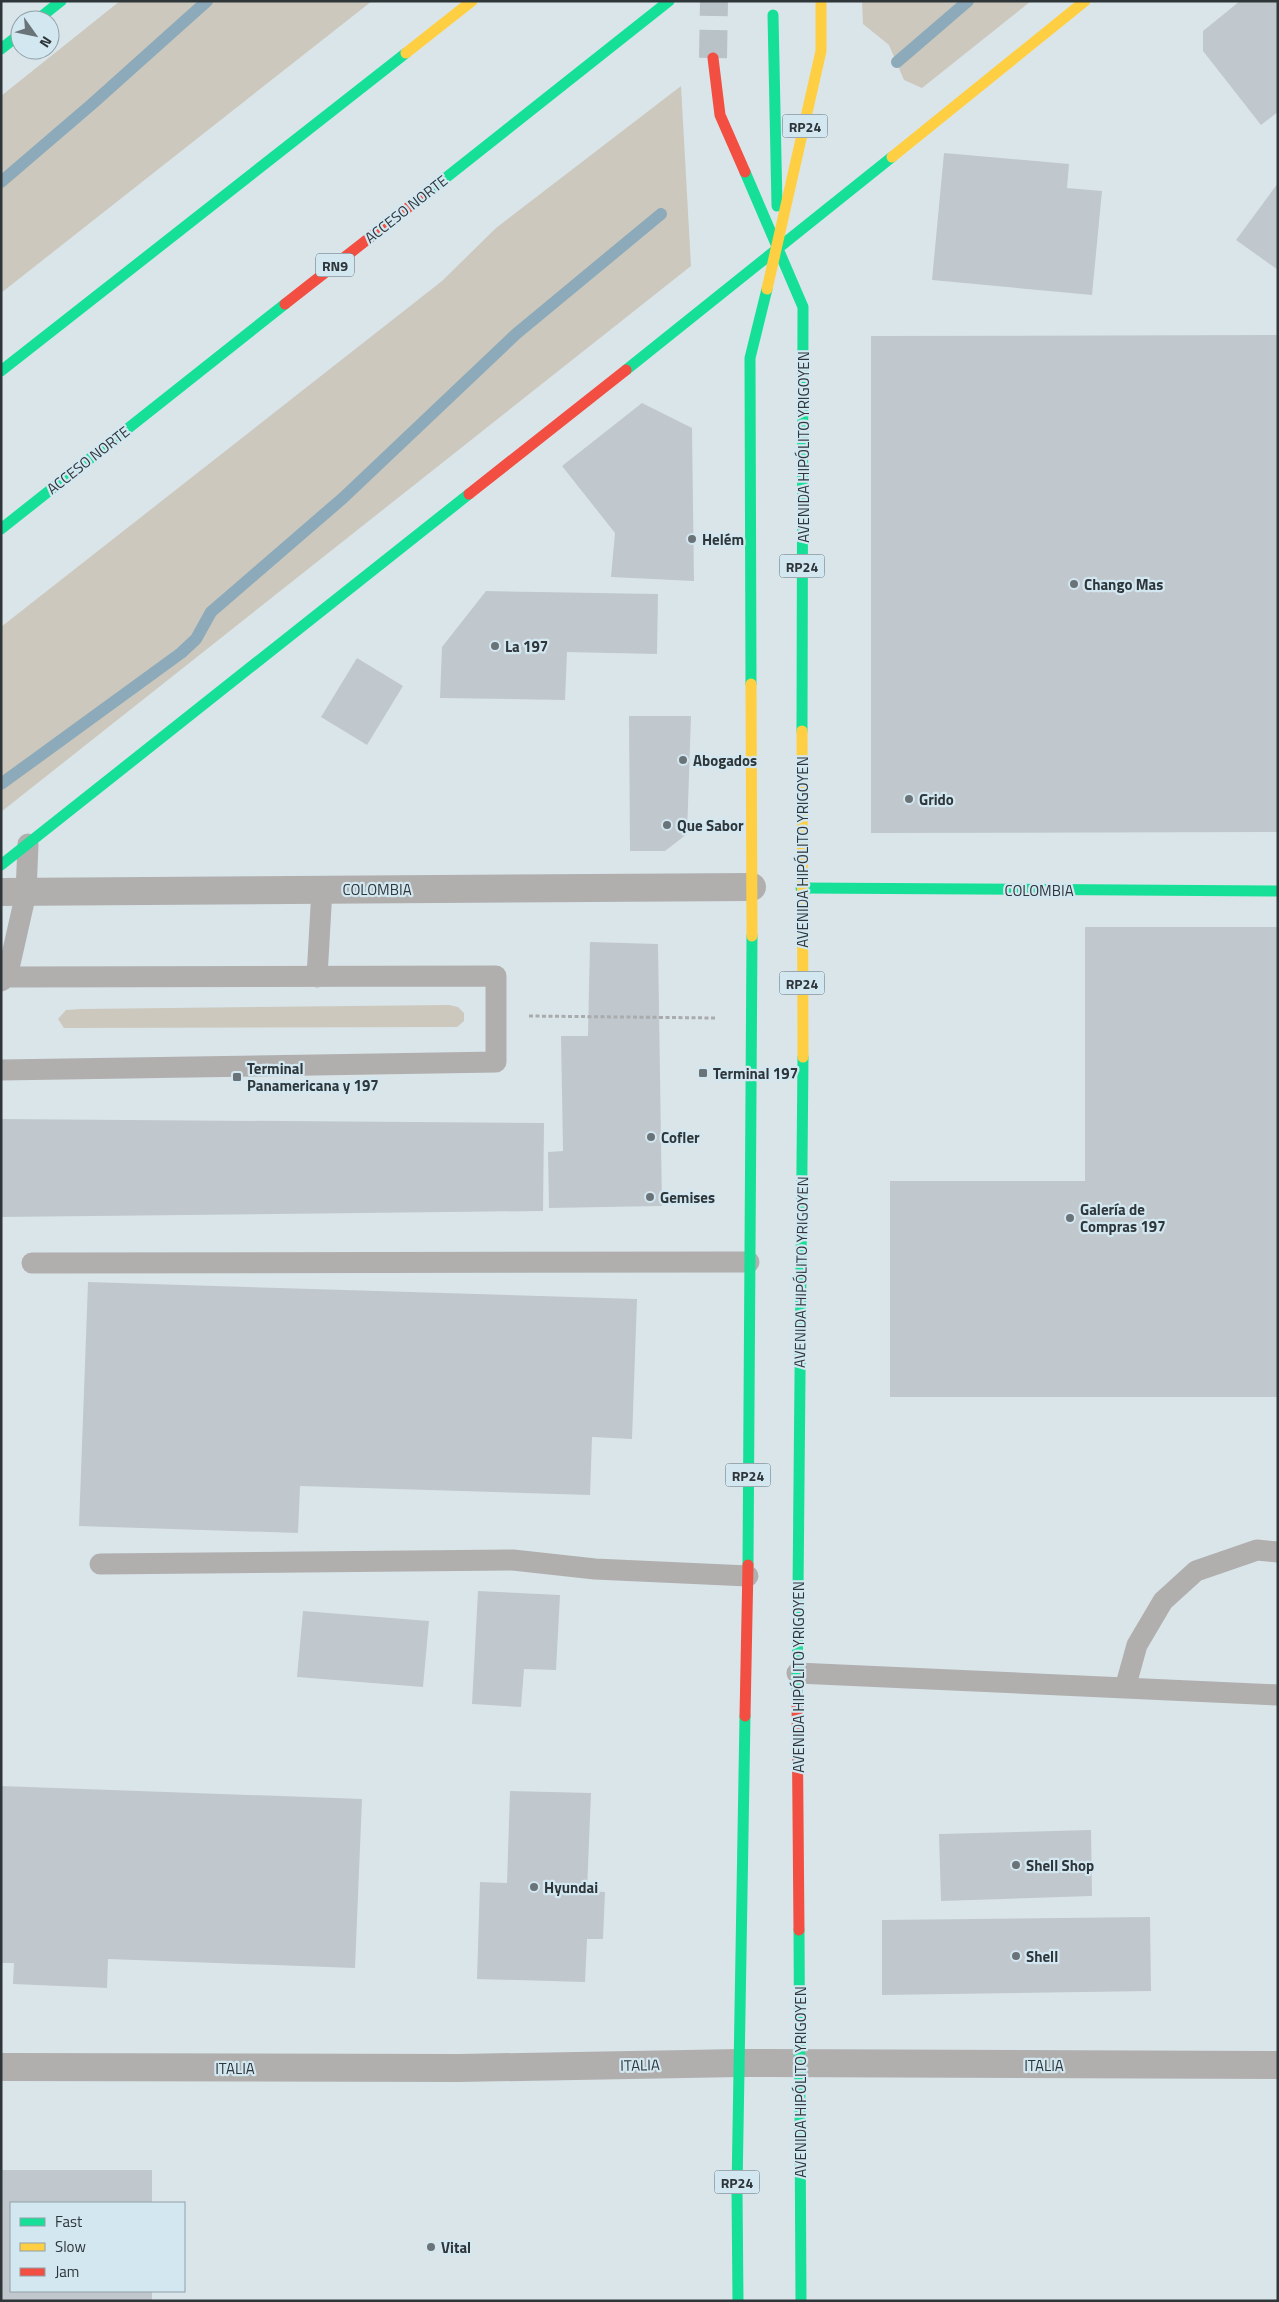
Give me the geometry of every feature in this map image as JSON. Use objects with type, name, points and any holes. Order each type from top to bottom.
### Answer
[{"type":"main road","points":[[50,10],[61,1]]},
{"type":"main road","points":[[1,371],[472,1]]},
{"type":"main road","name":"ACCESO NORTE","points":[[1,529],[668,1]]},
{"type":"main road","name":"AVENIDA HIPÓLITO YRIGOYEN","points":[[738,2301],[736,2189],[740,2063],[748,1576],[752,887],[750,358],[778,250],[821,51],[821,1]]},
{"type":"main road","points":[[1,865],[778,250],[1085,1]]},
{"type":"main road","name":"AVENIDA HIPÓLITO YRIGOYEN","points":[[772,15],[778,250]]},
{"type":"main road","name":"AVENIDA HIPÓLITO YRIGOYEN","points":[[713,58],[720,115],[803,307],[801,888],[803,1040],[797,1673],[801,2065],[801,2301]]},
{"type":"main road","name":"COLOMBIA","points":[[801,888],[1278,891]]},
{"type":"street","name":"COLOMBIA","points":[[14,892],[752,887]]},
{"type":"street","name":"ITALIA","points":[[1,2067],[459,2068],[740,2063],[801,2065],[1278,2065]]},
{"type":"lane","points":[[1,1070],[496,1062],[496,976],[4,979],[14,892],[28,844]]},
{"type":"lane","points":[[317,976],[322,889]]},
{"type":"lane","points":[[32,1263],[749,1262]]},
{"type":"lane","points":[[1125,1688],[1137,1645],[1164,1601],[1196,1571],[1257,1550],[1278,1552]]},
{"type":"lane","points":[[100,1564],[513,1560],[595,1569],[748,1576]]},
{"type":"lane","points":[[797,1673],[1278,1694]]},
{"type":"path","points":[[496,1016],[750,1018]]},
{"type":"shaded area","points":[[120,1],[372,1],[1,293],[1,96],[46,60],[60,60],[60,49]]},
{"type":"shaded area","points":[[862,1],[1031,1],[922,88],[904,80],[889,45],[863,24]]},
{"type":"shaded area","points":[[681,86],[691,266],[1,812],[1,627],[442,281],[496,228]]},
{"type":"shaded area","points":[[449,1005],[458,1007],[464,1013],[464,1021],[457,1027],[64,1028],[58,1019],[66,1010],[81,1009]]},
{"type":"building","points":[[1240,1],[1278,1],[1278,112],[1261,125],[1203,51],[1203,31]]},
{"type":"building","points":[[944,153],[1069,164],[1067,188],[1102,191],[1092,295],[932,280]]},
{"type":"building","points":[[1278,183],[1278,270],[1236,240]]},
{"type":"building","name":"Chango Mas","points":[[1278,335],[1278,832],[871,833],[871,336]]},
{"type":"building","points":[[642,403],[692,428],[694,581],[611,577],[615,533],[562,466]]},
{"type":"building","points":[[486,591],[658,594],[657,654],[567,652],[565,700],[440,698],[442,647]]},
{"type":"building","points":[[357,658],[403,686],[367,745],[321,717]]},
{"type":"building","points":[[629,716],[691,716],[687,834],[665,851],[630,851]]},
{"type":"building","points":[[1085,927],[1278,927],[1278,1397],[890,1397],[890,1181],[1085,1181]]},
{"type":"building","points":[[590,942],[658,944],[662,1206],[549,1208],[548,1152],[563,1151],[561,1036],[588,1036]]},
{"type":"building","points":[[1,1119],[544,1123],[543,1211],[1,1217]]},
{"type":"building","points":[[88,1282],[637,1299],[632,1439],[592,1437],[590,1495],[300,1486],[298,1533],[79,1526]]},
{"type":"building","points":[[478,1591],[560,1595],[556,1670],[524,1669],[521,1707],[472,1704]]},
{"type":"building","points":[[303,1611],[429,1621],[423,1687],[297,1677]]},
{"type":"building","points":[[1,1786],[362,1799],[355,1968],[108,1959],[107,1988],[13,1984],[14,1963],[1,1963]]},
{"type":"building","name":"Hyundai","points":[[510,1791],[591,1793],[587,1891],[605,1892],[603,1939],[587,1939],[585,1982],[477,1979],[480,1882],[507,1883]]},
{"type":"building","name":"Shell Shop","points":[[1091,1830],[1092,1896],[941,1901],[939,1834]]},
{"type":"building","name":"Shell","points":[[1150,1917],[1151,1991],[882,1995],[882,1920]]},
{"type":"building","points":[[1,2170],[152,2170],[152,2202],[10,2202],[10,2292],[152,2292],[152,2301],[1,2301]]},
{"type":"waterway","points":[[1,182],[207,1]]},
{"type":"waterway","points":[[897,62],[968,1]]},
{"type":"waterway","points":[[1,784],[181,653],[196,639],[211,612],[343,498],[516,334],[661,214]]},
{"type":"tunnel","points":[[713,58],[714,1]]},
{"type":"traffic: fast","points":[[50,10],[61,1]]},
{"type":"traffic: fast","points":[[419,199],[669,1]]},
{"type":"traffic: fast","points":[[773,15],[777,206]]},
{"type":"traffic: fast","points":[[1,49],[10,42]]},
{"type":"traffic: fast","points":[[1,371],[406,53]]},
{"type":"traffic: fast","points":[[626,370],[892,157]]},
{"type":"traffic: fast","points":[[745,172],[803,307],[802,731]]},
{"type":"traffic: fast","points":[[751,684],[750,358],[767,289]]},
{"type":"traffic: fast","points":[[1,529],[285,304]]},
{"type":"traffic: fast","points":[[1,865],[469,494]]},
{"type":"traffic: fast","points":[[801,888],[1278,891]]},
{"type":"traffic: fast","points":[[748,1565],[752,936]]},
{"type":"traffic: fast","points":[[797,1698],[803,1057]]},
{"type":"traffic: fast","points":[[738,2301],[737,2189],[745,1716]]},
{"type":"traffic: fast","points":[[799,1930],[801,2301]]},
{"type":"traffic: slow","points":[[406,53],[472,1]]},
{"type":"traffic: slow","points":[[767,289],[821,51],[821,1]]},
{"type":"traffic: slow","points":[[892,157],[1085,1]]},
{"type":"traffic: slow","points":[[751,684],[752,936]]},
{"type":"traffic: slow","points":[[802,731],[803,1057]]},
{"type":"traffic: jam","points":[[713,58],[720,115],[745,172]]},
{"type":"traffic: jam","points":[[285,304],[419,199]]},
{"type":"traffic: jam","points":[[469,494],[626,370]]},
{"type":"traffic: jam","points":[[745,1716],[748,1565]]},
{"type":"traffic: jam","points":[[797,1698],[799,1930]]},
{"type":"place","name":"Helém","points":[[692,539]]},
{"type":"place","name":"Chango Mas","points":[[1074,584]]},
{"type":"place","name":"La 197","points":[[495,646]]},
{"type":"place","name":"Abogados","points":[[683,760]]},
{"type":"place","name":"Grido","points":[[909,799]]},
{"type":"place","name":"Que Sabor","points":[[667,825]]},
{"type":"place","name":"Terminal 197","points":[[703,1073]]},
{"type":"place","name":"Terminal Panamericana y 197","points":[[237,1077]]},
{"type":"place","name":"Cofler","points":[[651,1137]]},
{"type":"place","name":"Gemises","points":[[650,1197]]},
{"type":"place","name":"Galería de Compras 197","points":[[1070,1218]]},
{"type":"place","name":"Shell Shop","points":[[1016,1865]]},
{"type":"place","name":"Hyundai","points":[[534,1887]]},
{"type":"place","name":"Shell","points":[[1016,1956]]},
{"type":"place","name":"Vital","points":[[431,2247]]}]
